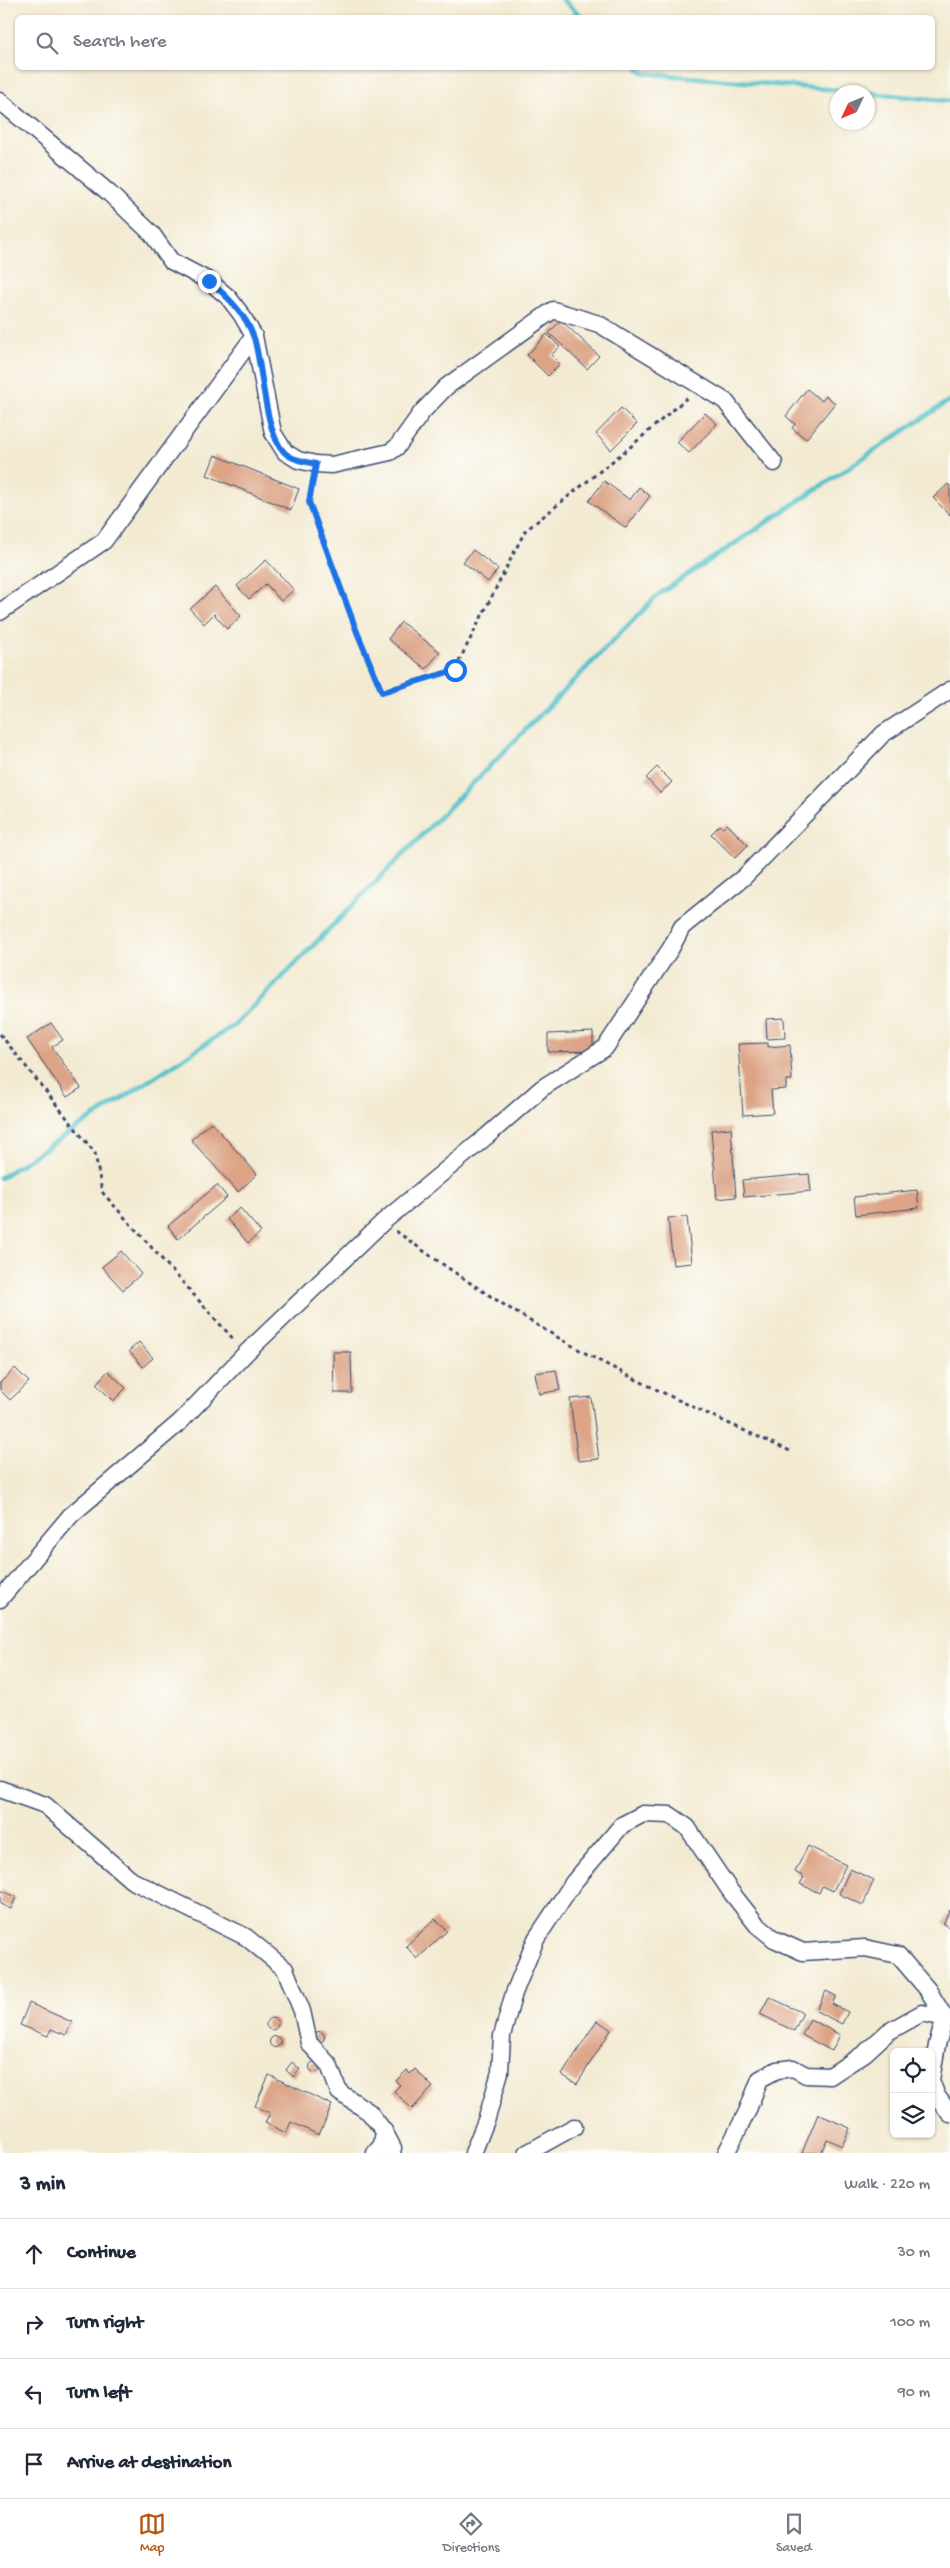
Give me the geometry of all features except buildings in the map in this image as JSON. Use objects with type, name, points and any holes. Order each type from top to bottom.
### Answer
[{"type":"street","points":[[0,101],[108,192],[152,234],[171,261],[209,281],[228,297],[254,336],[273,433],[284,452],[298,460],[332,465],[390,452],[397,447],[422,412],[446,387],[552,310],[599,324],[725,401],[774,463]]},
{"type":"street","points":[[0,612],[104,541],[254,336]]},
{"type":"street","points":[[0,1599],[71,1515],[180,1422],[246,1353],[383,1222],[542,1088],[605,1048],[671,948],[682,926],[744,878],[883,734],[950,690]]},
{"type":"street","points":[[0,1789],[45,1805],[131,1880],[246,1937],[285,1969],[302,2011],[309,2043],[329,2065],[339,2092],[369,2112],[384,2131],[393,2148],[392,2153]]},
{"type":"street","points":[[473,2153],[487,2118],[500,2072],[502,2036],[514,1993],[536,1939],[573,1883],[622,1826],[643,1814],[670,1815],[687,1827],[731,1892],[757,1925],[774,1939],[804,1952],[865,1948],[898,1955],[928,1990],[945,2018],[935,2057]]},
{"type":"street","points":[[726,2153],[747,2112],[760,2079],[777,2070],[793,2068],[806,2075],[830,2076],[864,2053],[888,2032],[922,2013],[945,2018]]},
{"type":"street","points":[[935,2091],[950,2114]]},
{"type":"street","points":[[527,2153],[574,2127]]},
{"type":"street","points":[[375,2153],[382,2145],[384,2131]]},
{"type":"path","points":[[316,464],[309,502],[357,632],[382,692],[455,670],[525,531],[629,448],[701,386]]},
{"type":"path","points":[[0,1034],[95,1153],[102,1192],[246,1353]]},
{"type":"path","points":[[383,1222],[452,1272],[596,1359],[681,1402],[790,1451]]},
{"type":"waterway","points":[[563,0],[580,15]]},
{"type":"waterway","points":[[640,70],[644,73],[830,89]]},
{"type":"waterway","points":[[875,94],[950,101]]},
{"type":"waterway","points":[[0,1178],[236,1024],[659,594],[950,400]]},
{"type":"route","points":[[209,281],[228,297],[254,336],[273,433],[284,452],[298,460],[316,464],[309,502],[357,632],[382,692],[455,670]]}]
